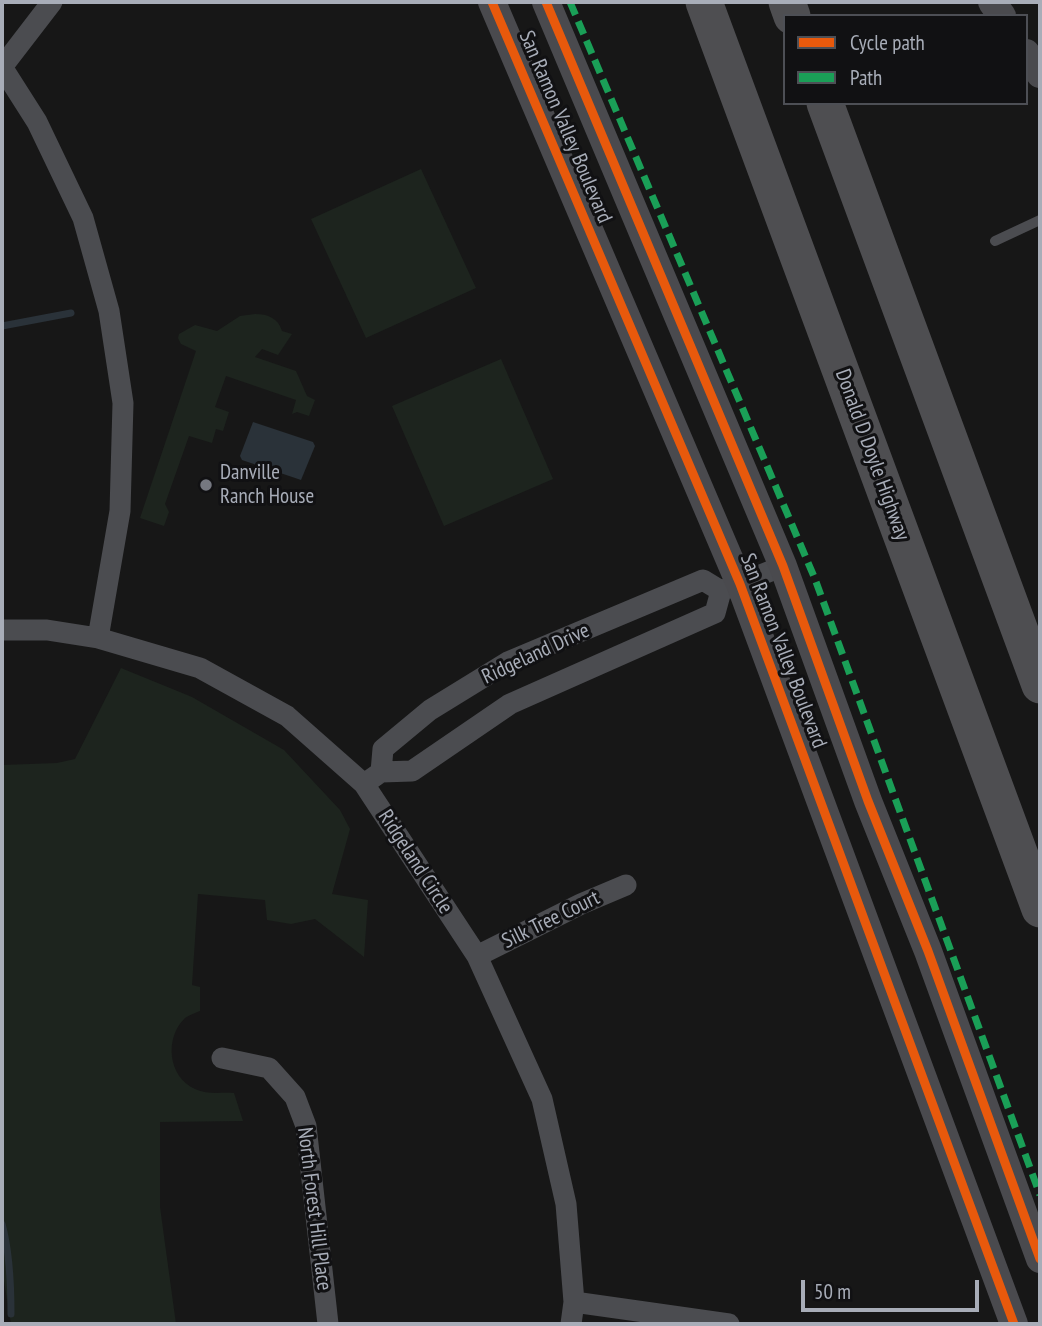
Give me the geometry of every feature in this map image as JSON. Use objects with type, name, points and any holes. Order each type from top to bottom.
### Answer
[{"type":"highway","name":"Donald D Doyle Highway","points":[[704,2],[1040,909]]},
{"type":"highway","points":[[826,105],[1040,685]]},
{"type":"main road","name":"San Ramon Valley Boulevard","points":[[492,2],[731,587],[1014,1324]]},
{"type":"main road","name":"San Ramon Valley Boulevard","points":[[547,2],[783,566],[868,801],[928,951],[1040,1258]]},
{"type":"main road","points":[[1028,56],[1040,74]]},
{"type":"street","points":[[52,2],[2,67],[37,122],[83,218],[109,311],[123,403],[120,498],[98,638]]},
{"type":"street","points":[[731,587],[783,566]]},
{"type":"street","name":"Ridgeland Drive","points":[[703,580],[731,587],[715,613],[510,704],[412,771],[372,778],[383,749],[430,710],[508,663],[703,580]]},
{"type":"street","name":"Ridgeland Circle","points":[[2,630],[47,631],[98,638],[200,668],[287,716],[372,778],[477,957],[542,1099],[566,1204],[574,1302],[570,1324]]},
{"type":"street","name":"Silk Tree Court","points":[[477,957],[580,904],[626,885]]},
{"type":"street","name":"North Forest Hill Place","points":[[222,1058],[269,1068],[295,1097],[306,1126],[328,1324]]},
{"type":"street","points":[[574,1302],[729,1324]]},
{"type":"lane","points":[[995,241],[1040,220]]},
{"type":"shaded area","points":[[421,169],[476,288],[366,338],[311,219]]},
{"type":"shaded area","points":[[255,314],[272,318],[282,331],[292,334],[278,355],[262,349],[255,357],[296,371],[307,396],[315,400],[309,416],[297,412],[292,414],[296,400],[226,376],[215,407],[229,412],[223,431],[216,429],[212,443],[189,436],[165,504],[169,512],[164,526],[140,518],[196,351],[181,344],[179,334],[195,325],[217,331],[240,316]]},
{"type":"shaded area","points":[[501,359],[553,479],[444,526],[392,406]]},
{"type":"shaded area","points":[[253,422],[313,442],[315,446],[301,480],[242,460],[240,456]]},
{"type":"shaded area","points":[[121,668],[192,697],[284,750],[340,810],[350,829],[332,894],[368,900],[364,957],[315,919],[291,924],[267,920],[265,900],[198,894],[192,985],[200,987],[200,1011],[185,1018],[178,1026],[172,1046],[174,1067],[179,1076],[195,1089],[209,1093],[234,1093],[243,1121],[160,1122],[160,1207],[176,1324],[11,1324],[2,1269],[2,765],[57,763],[75,759]]},
{"type":"waterway","points":[[2,326],[71,313]]},
{"type":"waterway","points":[[2,1224],[7,1246],[11,1314]]},
{"type":"marked path","points":[[570,2],[815,579],[1040,1195]]},
{"type":"cycle path","points":[[492,2],[740,584],[1014,1324]]},
{"type":"cycle path","points":[[546,2],[783,566],[1040,1259]]},
{"type":"place","name":"Danville Ranch House","points":[[206,485]]}]
